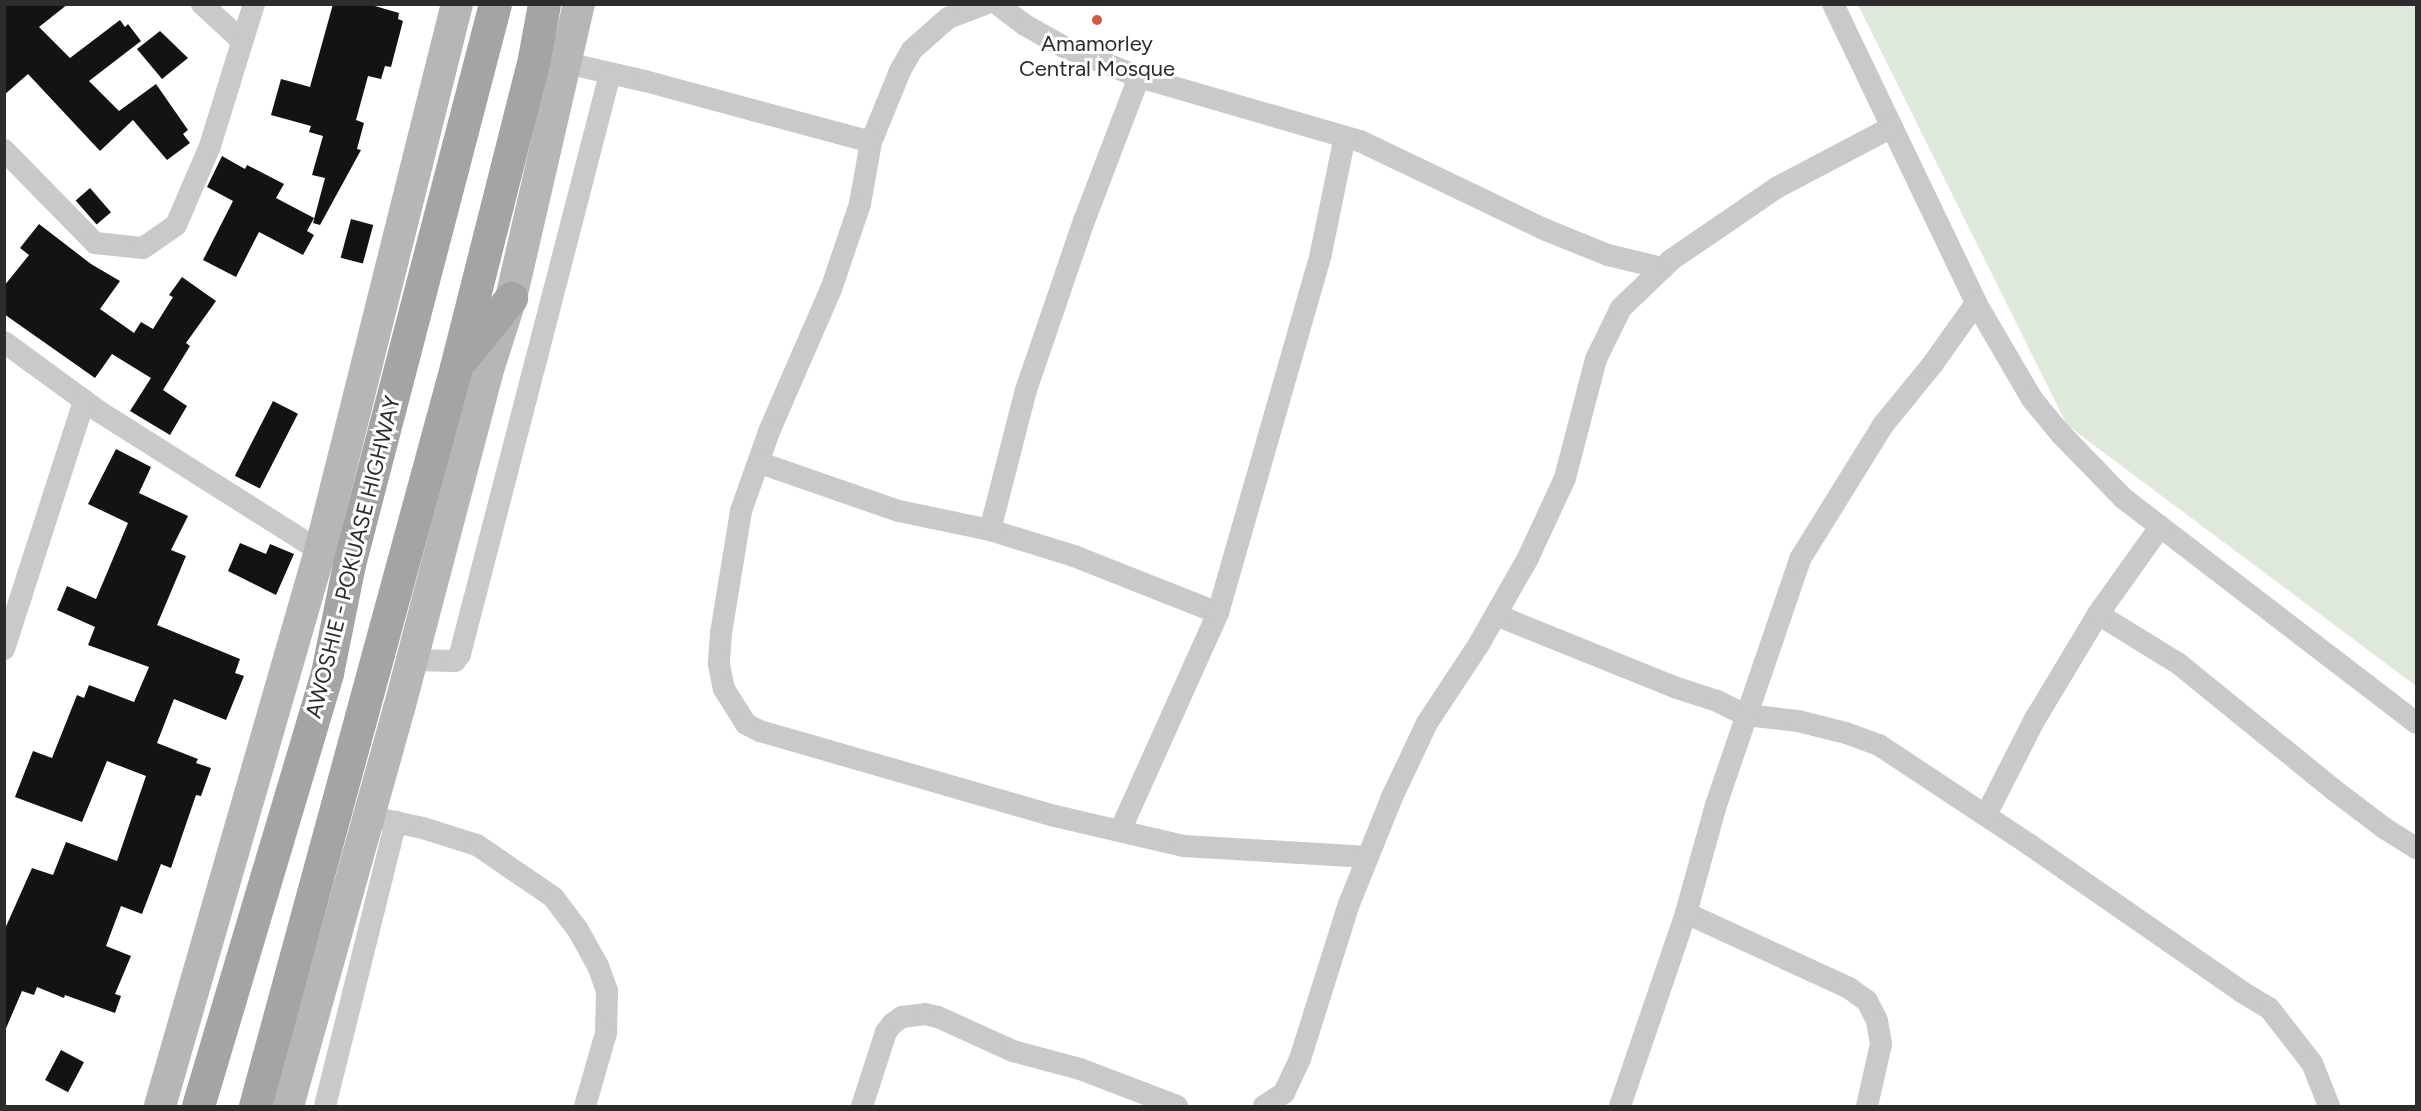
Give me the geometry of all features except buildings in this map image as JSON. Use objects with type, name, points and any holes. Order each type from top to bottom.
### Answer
[{"type":"main road","name":"AWOSHIE - POKUASE HIGHWAY","points":[[198,1107],[327,674],[349,564],[495,4]]},
{"type":"main road","name":"AWOSHIE - POKUASE HIGHWAY","points":[[255,1107],[456,367],[534,58],[544,4]]},
{"type":"main road","points":[[456,367],[511,298]]},
{"type":"main road","points":[[226,1011],[275,1029]]},
{"type":"street","points":[[202,4],[242,41]]},
{"type":"street","points":[[4,150],[95,243],[143,248],[176,225],[210,146],[254,4]]},
{"type":"street","points":[[160,1107],[320,550],[457,4]]},
{"type":"street","points":[[325,1107],[373,918],[382,819],[412,660],[487,373],[511,298],[579,4]]},
{"type":"street","points":[[985,4],[948,18],[912,50],[900,70],[871,142],[860,204],[831,289],[770,429],[760,463],[741,511],[721,633],[719,664],[724,688],[746,724],[760,731],[1055,816],[1184,846],[1368,857]]},
{"type":"street","points":[[997,4],[1024,25],[1064,47],[1139,77],[1345,136],[1407,162],[1567,238],[1608,255],[1662,268]]},
{"type":"street","points":[[1833,4],[1976,303],[2032,399],[2061,434],[2123,498],[2416,723]]},
{"type":"street","points":[[566,63],[871,142]]},
{"type":"street","points":[[412,660],[455,661],[460,654],[610,74]]},
{"type":"street","points":[[990,530],[1026,390],[1084,221],[1139,77]]},
{"type":"street","points":[[1264,1107],[1284,1093],[1296,1069],[1349,904],[1392,796],[1427,723],[1496,615],[1527,560],[1565,478],[1596,359],[1621,308],[1662,268],[1776,188],[1892,127]]},
{"type":"street","points":[[1120,831],[1218,613],[1321,253],[1345,136]]},
{"type":"street","points":[[1620,1107],[1686,913],[1716,805],[1800,559],[1883,425],[1932,365],[1976,303]]},
{"type":"street","points":[[4,342],[84,401],[320,550]]},
{"type":"street","points":[[5,646],[84,401]]},
{"type":"street","points":[[760,463],[900,511],[990,530],[1074,556],[1218,613]]},
{"type":"street","points":[[1986,815],[2035,719],[2098,614],[2160,526]]},
{"type":"street","points":[[2098,614],[2179,664],[2334,790],[2384,828],[2416,848]]},
{"type":"street","points":[[1496,615],[1674,687],[1717,701],[1746,716],[1798,721],[1846,733],[1880,745],[1986,815],[2172,945],[2269,1008],[2312,1063],[2329,1107]]},
{"type":"street","points":[[288,1107],[342,909],[382,819]]},
{"type":"street","points":[[382,819],[477,845],[553,897],[578,930],[598,966],[608,991],[606,1033],[585,1107]]},
{"type":"street","points":[[342,909],[373,918]]},
{"type":"street","points":[[1686,913],[1849,988],[1867,1001],[1877,1021],[1881,1044],[1867,1107]]},
{"type":"street","points":[[862,1107],[886,1032],[902,1017],[926,1014],[938,1017],[1013,1051],[1080,1069],[1176,1107]]},
{"type":"shaded area","points":[[1858,5],[2416,5],[2416,686],[2067,425]]},
{"type":"place","name":"Amamorley Central Mosque","points":[[1097,20]]}]
